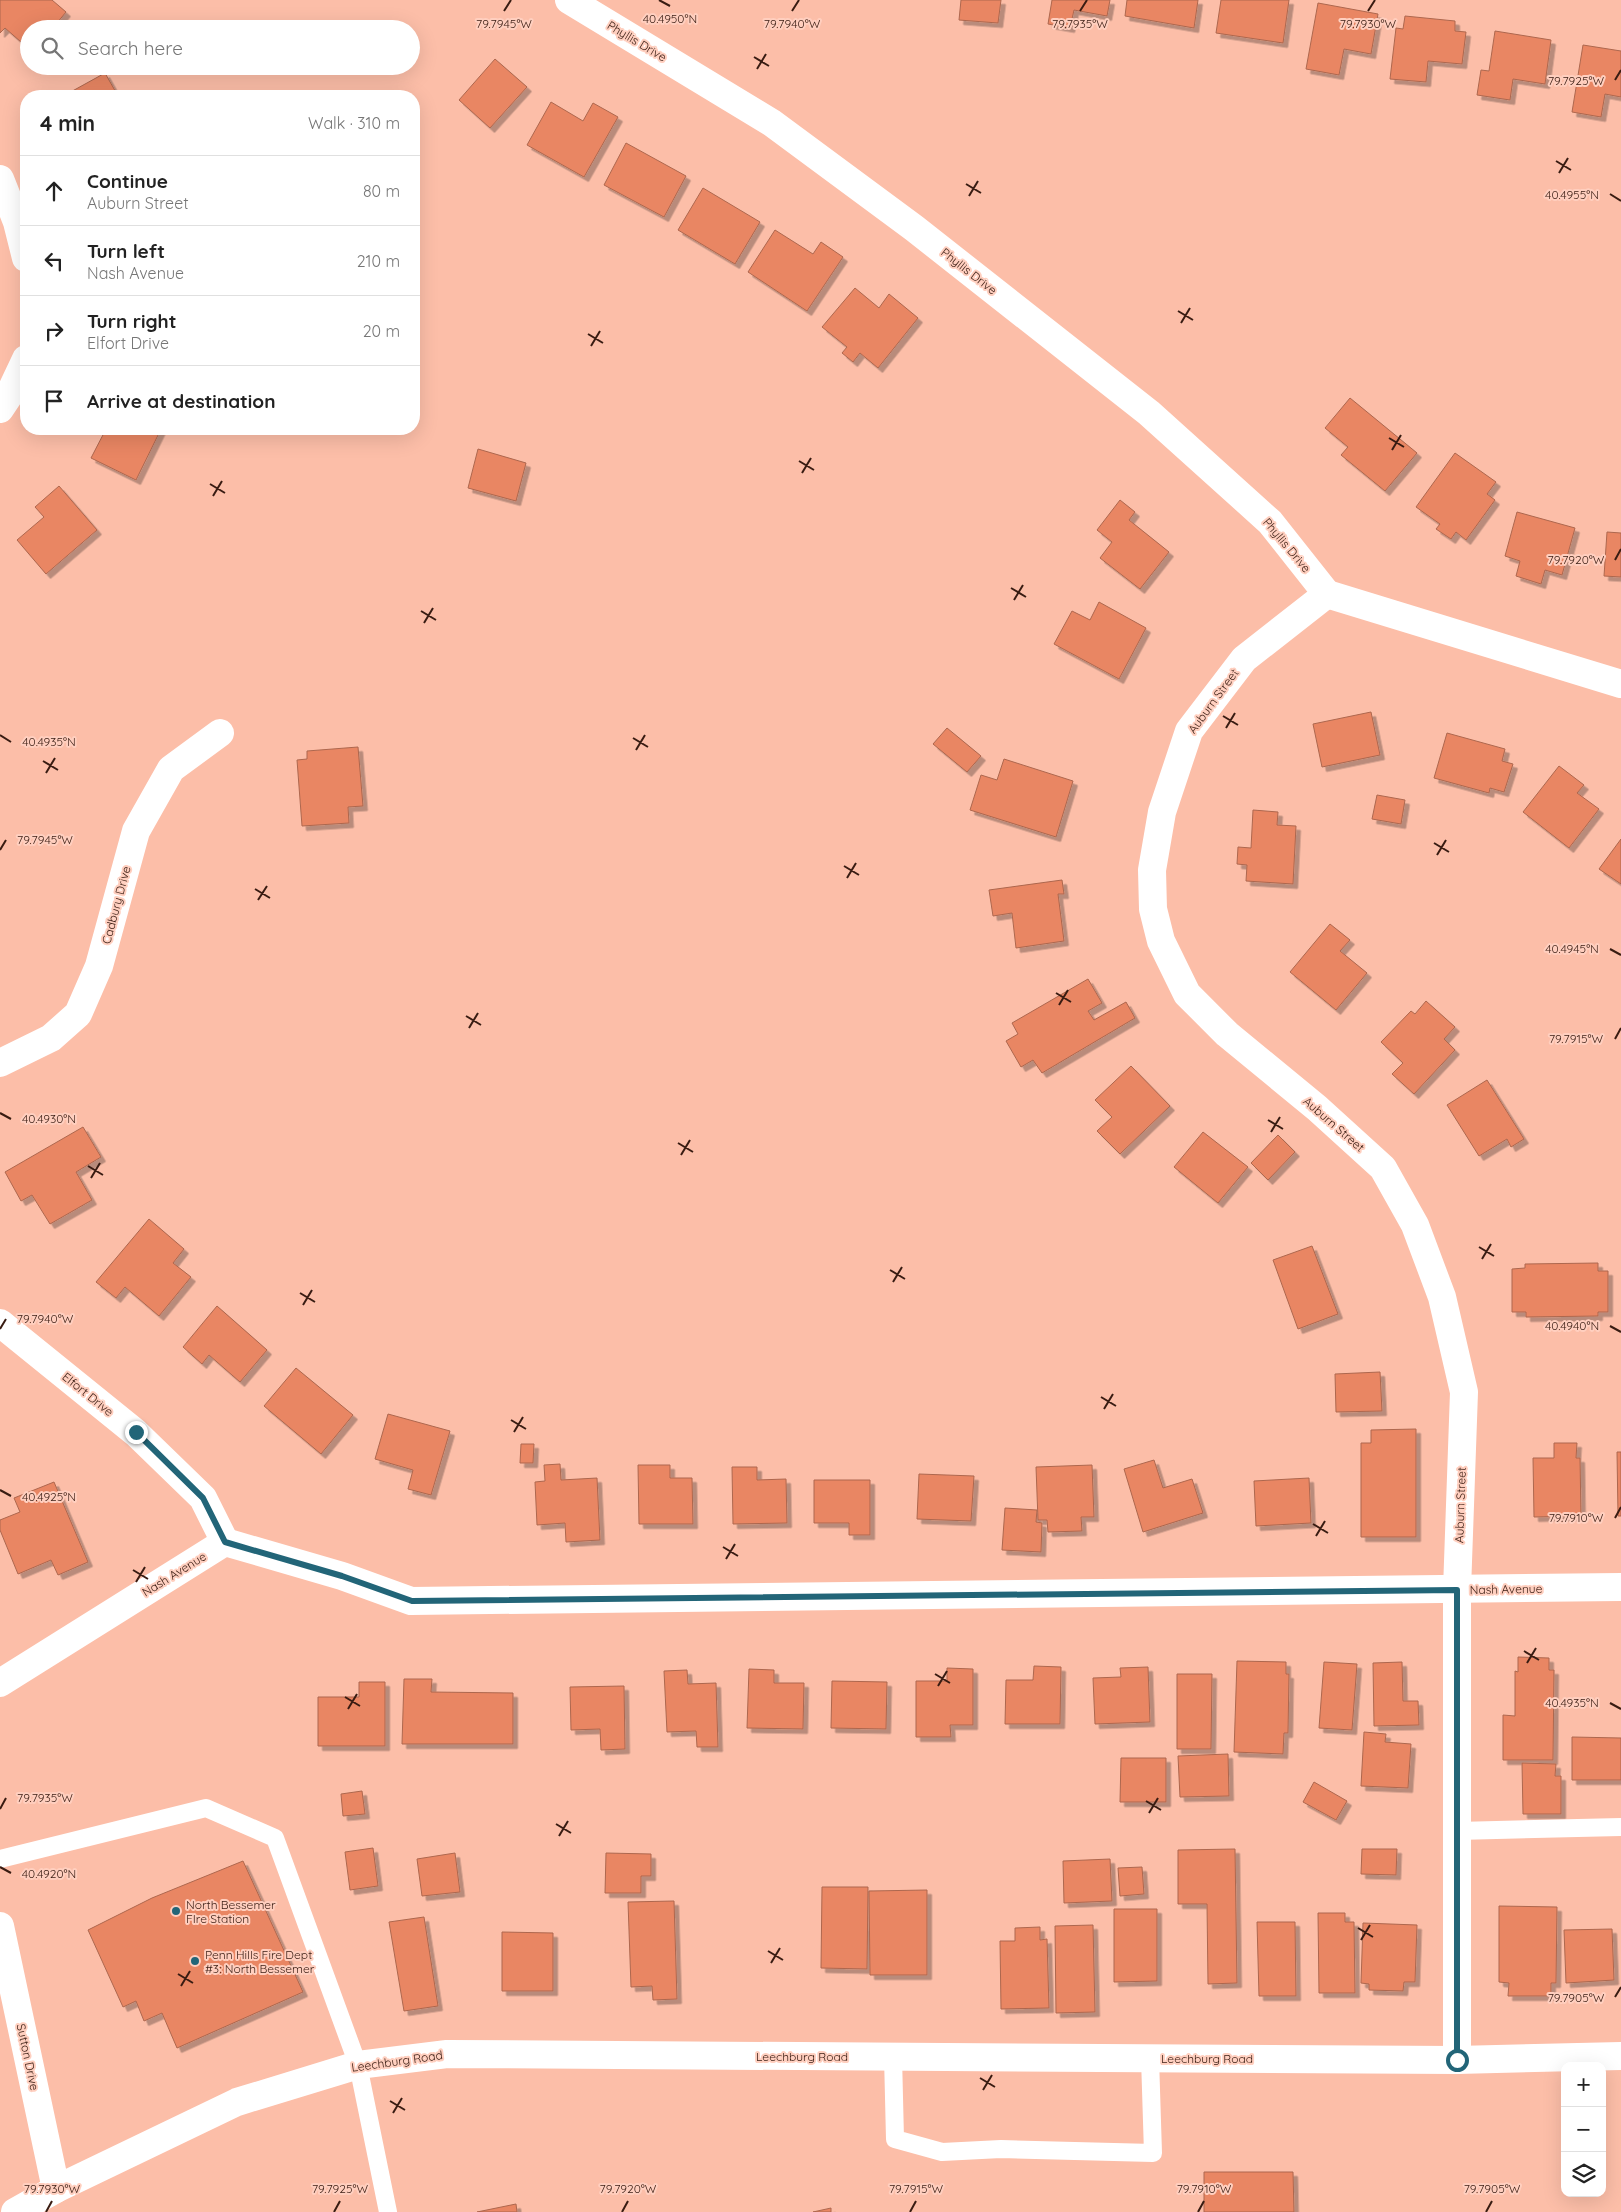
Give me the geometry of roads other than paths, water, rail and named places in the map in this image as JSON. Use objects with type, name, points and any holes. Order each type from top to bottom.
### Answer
[{"type":"street","name":"Phyllis Drive","points":[[569,0],[772,123],[914,228],[1149,412],[1270,522],[1327,594]]},
{"type":"street","points":[[0,179],[20,234]]},
{"type":"street","points":[[0,409],[20,372]]},
{"type":"street","points":[[1327,594],[1621,684]]},
{"type":"street","name":"Auburn Street","points":[[1327,594],[1244,659],[1189,731],[1162,812],[1152,870],[1153,909],[1161,941],[1187,994],[1227,1034],[1317,1108],[1383,1168],[1415,1224],[1442,1297],[1464,1392],[1457,1590],[1457,2060]]},
{"type":"street","name":"Cadbury Drive","points":[[0,1063],[51,1038],[78,1014],[99,966],[136,830],[171,769],[220,732]]},
{"type":"street","name":"Elfort Drive","points":[[0,1323],[136,1432],[203,1498],[225,1542]]},
{"type":"street","name":"Nash Avenue","points":[[0,1683],[225,1542],[342,1576],[412,1601],[1621,1587]]},
{"type":"street","name":"Sutton Drive","points":[[0,1926],[56,2189]]},
{"type":"street","name":"Leechburg Road","points":[[15,2212],[56,2189],[238,2102],[358,2065],[447,2054],[1457,2060],[1621,2056]]},
{"type":"lane","points":[[0,1859],[206,1808],[275,1838],[325,1970],[358,2065],[388,2212]]},
{"type":"lane","points":[[1457,1831],[1621,1827]]},
{"type":"lane","points":[[893,2056],[895,2139],[942,2152],[1001,2149],[1153,2153],[1150,2058]]},
{"type":"place","name":"North Bessemer FIre Station","points":[[176,1911]]},
{"type":"place","name":"Penn Hills Fire Dept #3: North Bessemer","points":[[195,1961]]}]
